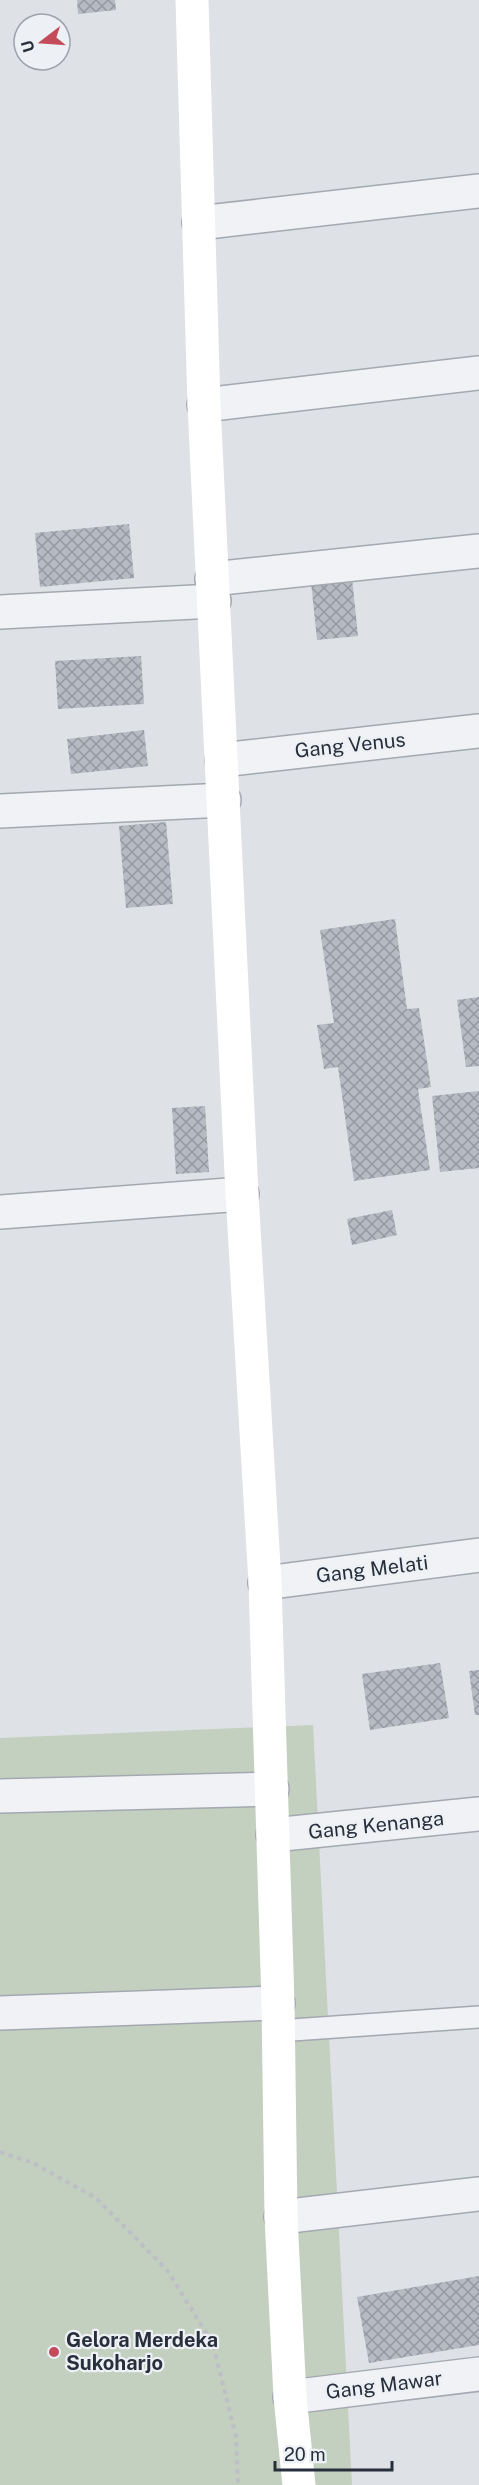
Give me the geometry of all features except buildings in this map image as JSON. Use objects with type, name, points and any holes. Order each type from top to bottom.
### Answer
[{"type":"street","points":[[192,0],[204,405],[242,1194],[265,1583],[278,2017],[280,2217],[290,2397],[299,2485]]},
{"type":"street","points":[[199,223],[479,191]]},
{"type":"street","points":[[204,405],[479,373]]},
{"type":"street","points":[[0,612],[213,590],[479,551]]},
{"type":"street","name":"Gang Venus","points":[[222,760],[479,731]]},
{"type":"street","points":[[0,811],[224,800]]},
{"type":"street","points":[[0,1212],[242,1194]]},
{"type":"street","name":"Gang Melati","points":[[265,1583],[479,1555]]},
{"type":"street","points":[[0,1796],[272,1789]]},
{"type":"street","name":"Gang Kenanga","points":[[273,1835],[479,1814]]},
{"type":"street","points":[[0,2013],[278,2017]]},
{"type":"street","points":[[280,2217],[479,2194]]},
{"type":"street","name":"Gang Mawar","points":[[290,2397],[479,2374]]},
{"type":"lane","points":[[278,2017],[479,2017]]},
{"type":"path","points":[[0,2152],[33,2163],[96,2198],[167,2270],[213,2344],[236,2438],[238,2485]]},
{"type":"green space","points":[[313,1725],[352,2485],[0,2485],[0,1738]]},
{"type":"place","name":"Gelora Merdeka Sukoharjo","points":[[54,2352]]}]
